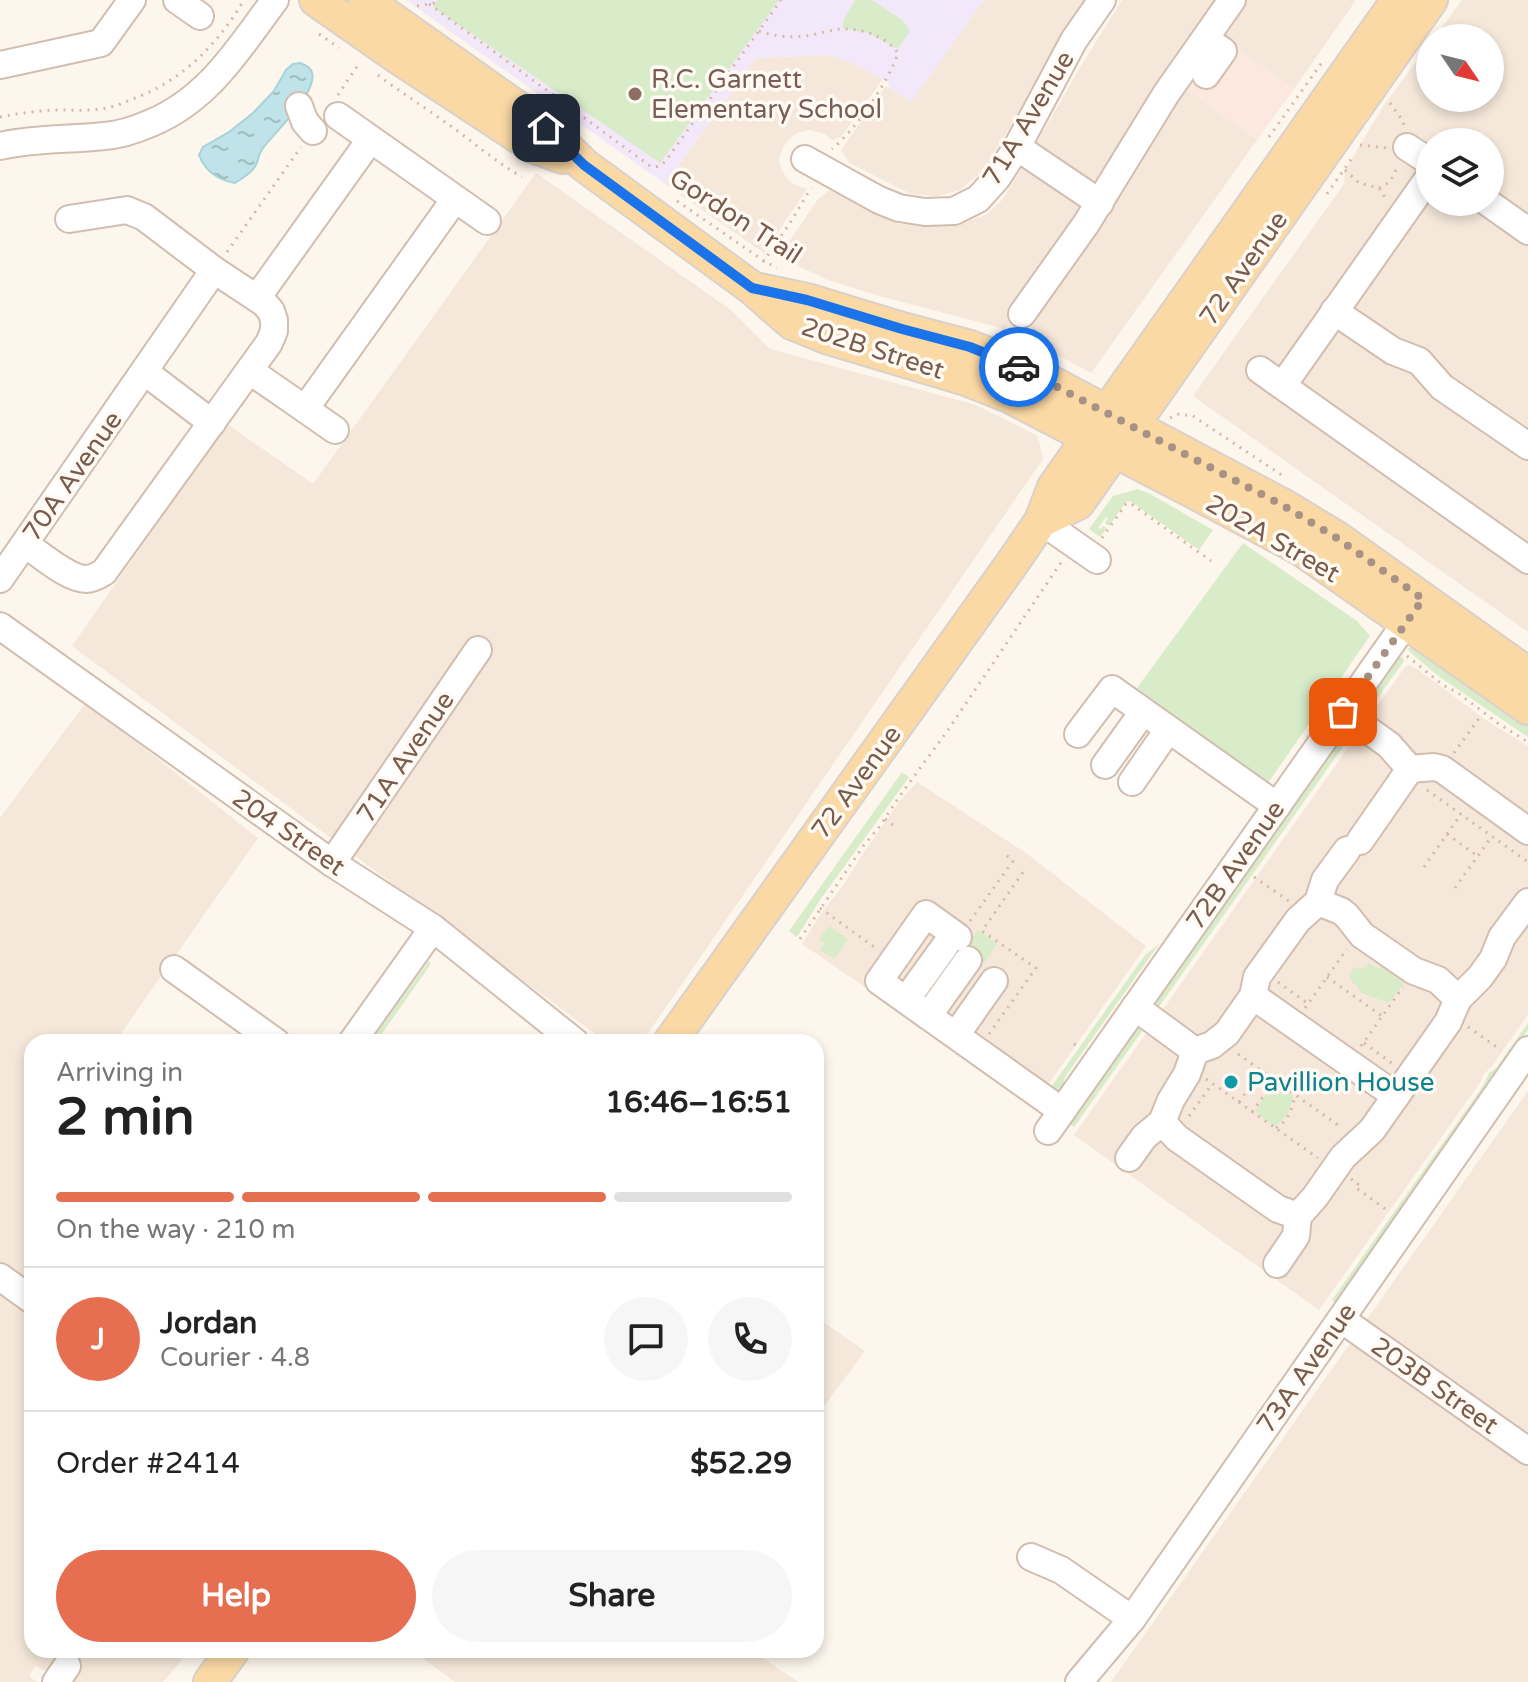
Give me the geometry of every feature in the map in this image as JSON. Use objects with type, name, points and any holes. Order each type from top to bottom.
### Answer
[{"type":"main road","name":"202B Street","points":[[365,0],[546,128],[584,165]]},
{"type":"main road","name":"72 Avenue","points":[[1110,432],[1398,0]]},
{"type":"main road","name":"72 Avenue","points":[[676,1034],[1041,521],[1054,487],[1110,432],[1431,0]]},
{"type":"main road","name":"202B Street","points":[[313,14],[396,56],[533,146],[584,165],[758,274],[792,323],[829,338],[966,379],[1110,432]]},
{"type":"main road","name":"202A Street","points":[[1110,432],[1301,549],[1528,708]]},
{"type":"main road","name":"202A Street","points":[[1410,624],[1528,674]]},
{"type":"main road","points":[[210,1682],[227,1658]]},
{"type":"street","points":[[0,65],[101,43],[132,0]]},
{"type":"street","points":[[177,0],[200,16]]},
{"type":"street","points":[[0,146],[37,140],[106,136],[132,131],[157,120],[197,96],[212,82],[229,64],[275,0]]},
{"type":"street","name":"71A Avenue","points":[[810,162],[899,208],[925,212],[954,211],[978,199],[997,178],[1017,147],[1074,40],[1102,0]]},
{"type":"street","points":[[1022,314],[1100,203],[1166,94],[1232,0]]},
{"type":"street","points":[[1205,39],[1223,51],[1206,75]]},
{"type":"street","points":[[299,106],[305,122],[313,131]]},
{"type":"street","points":[[338,106],[370,140],[487,221]]},
{"type":"street","points":[[257,298],[370,140]]},
{"type":"street","points":[[1017,147],[1100,203]]},
{"type":"street","points":[[1407,147],[1416,153]]},
{"type":"street","points":[[1283,385],[1416,196]]},
{"type":"street","points":[[305,409],[455,199]]},
{"type":"street","points":[[25,544],[77,577],[86,579],[104,572],[250,371],[274,331],[271,311],[257,298],[137,213],[120,211],[69,219]]},
{"type":"street","points":[[1504,214],[1528,231]]},
{"type":"street","name":"70A Avenue","points":[[0,579],[214,270]]},
{"type":"street","points":[[1334,311],[1393,351],[1419,361],[1442,387],[1528,446]]},
{"type":"street","points":[[1260,370],[1528,560]]},
{"type":"street","points":[[250,371],[335,430]]},
{"type":"street","points":[[145,372],[212,423]]},
{"type":"street","points":[[1041,521],[1087,553]]},
{"type":"street","name":"72B Avenue","points":[[966,1043],[1055,1121],[1343,712],[1410,624]]},
{"type":"street","name":"204 Street","points":[[0,626],[332,863],[433,928],[565,1034]]},
{"type":"street","name":"71A Avenue","points":[[332,863],[478,650]]},
{"type":"street","points":[[1078,734],[1102,683],[1277,806]]},
{"type":"street","points":[[1105,765],[1143,712]]},
{"type":"street","points":[[1343,712],[1389,745],[1415,777]]},
{"type":"street","points":[[1132,782],[1168,730]]},
{"type":"street","points":[[1396,1096],[1261,986],[1257,977],[1325,880],[1425,767],[1442,769],[1528,831]]},
{"type":"street","points":[[1277,1264],[1296,1236],[1298,1216],[1343,1157],[1372,1130],[1493,959],[1502,937],[1528,902]]},
{"type":"street","points":[[1308,905],[1341,911],[1362,935],[1414,971],[1438,980],[1458,1010]]},
{"type":"street","points":[[961,940],[926,914],[881,962],[879,981],[966,1043],[994,981]]},
{"type":"street","points":[[358,1034],[433,928]]},
{"type":"street","points":[[906,1000],[961,940]]},
{"type":"street","points":[[928,1016],[961,940]]},
{"type":"street","points":[[174,969],[265,1034]]},
{"type":"street","points":[[1129,1158],[1144,1137],[1162,1122],[1187,1074],[1195,1051],[1220,1041],[1261,986]]},
{"type":"street","points":[[1135,1007],[1195,1051]]},
{"type":"street","name":"73A Avenue","points":[[1079,1682],[1132,1619],[1341,1319],[1516,1052]]},
{"type":"street","points":[[1162,1122],[1177,1138],[1278,1209],[1298,1216]]},
{"type":"street","points":[[0,1277],[24,1294]]},
{"type":"street","name":"203B Street","points":[[1341,1319],[1528,1451]]},
{"type":"street","points":[[1031,1557],[1061,1570],[1132,1619]]},
{"type":"path","points":[[0,117],[33,112],[98,110],[155,91],[203,55],[244,0]]},
{"type":"path","points":[[429,4],[655,167],[662,166],[781,0]]},
{"type":"path","points":[[313,14],[339,48]]},
{"type":"path","points":[[758,274],[813,185],[810,162],[846,137],[886,80],[898,53],[895,48],[869,33],[844,29],[801,37],[759,31]]},
{"type":"path","points":[[338,106],[360,62]]},
{"type":"path","points":[[372,70],[522,177]]},
{"type":"path","points":[[214,270],[313,131]]},
{"type":"path","points":[[1345,170],[1359,183],[1379,188],[1390,182],[1407,147]]},
{"type":"path","points":[[1379,188],[1390,205],[1402,215]]},
{"type":"path","name":"Gordon Trail","points":[[673,198],[758,274],[777,268]]},
{"type":"path","points":[[800,939],[957,717],[1126,504],[1130,503],[1211,561]]},
{"type":"path","points":[[1410,624],[1409,658],[1443,685],[1528,742]]},
{"type":"path","points":[[1447,763],[1483,713]]},
{"type":"path","points":[[1415,777],[1527,860]]},
{"type":"path","points":[[1424,867],[1461,814]]},
{"type":"path","points":[[885,819],[893,825]]},
{"type":"path","points":[[1447,834],[1477,856]]},
{"type":"path","points":[[1455,888],[1492,836]]},
{"type":"path","points":[[961,940],[1013,861],[1006,855]]},
{"type":"path","points":[[966,1043],[1036,968],[982,931],[1026,868]]},
{"type":"path","points":[[1254,877],[1308,905]]},
{"type":"path","points":[[820,908],[881,962]]},
{"type":"path","points":[[1303,1011],[1355,938]]},
{"type":"path","points":[[1327,977],[1382,1016]]},
{"type":"path","points":[[1359,1049],[1410,978]]},
{"type":"path","points":[[1261,986],[1308,1004]]},
{"type":"path","points":[[1458,1010],[1516,1052]]},
{"type":"path","points":[[1364,1043],[1394,1064]]},
{"type":"path","points":[[1238,1054],[1343,1129]]},
{"type":"path","points":[[1239,1102],[1261,1071]]},
{"type":"path","points":[[1205,1078],[1321,1161]]},
{"type":"path","points":[[1252,1112],[1275,1080]]},
{"type":"path","points":[[1189,1117],[1212,1084]]},
{"type":"path","points":[[1275,1128],[1288,1117],[1295,1095]]},
{"type":"path","points":[[1350,1178],[1358,1184],[1355,1187],[1391,1212]]},
{"type":"shaded area","name":"R.C. Garnett Elementary School","points":[[406,0],[984,0],[911,102],[889,87],[888,82],[853,63],[827,55],[756,58],[665,184]]},
{"type":"shaded area","points":[[984,0],[1086,0],[984,170],[960,190],[938,196],[911,194],[849,163],[841,150],[886,86],[911,101]]},
{"type":"shaded area","points":[[1122,0],[1225,0],[1096,189],[1037,149],[1037,142]]},
{"type":"shaded area","points":[[1242,0],[1356,0],[1294,89],[1217,35]]},
{"type":"shaded area","points":[[1462,0],[1528,0],[1528,632],[1193,396],[1344,184],[1345,170],[1384,105],[1416,62],[1416,112],[1504,112],[1504,24],[1444,24]]},
{"type":"shaded area","points":[[1217,35],[1294,89],[1257,140],[1182,86]]},
{"type":"shaded area","points":[[827,55],[853,63],[883,79],[841,137],[832,140],[825,134],[809,130],[797,133],[787,141],[779,160],[781,169],[788,180],[807,189],[764,253],[665,184],[756,58]]},
{"type":"shaded area","points":[[1182,86],[1257,140],[1091,373],[1025,337]]},
{"type":"shaded area","points":[[1030,164],[1089,208],[1005,329],[828,280],[779,257],[818,199],[830,190],[898,224],[958,224],[986,215],[1002,200],[1023,167]]},
{"type":"shaded area","points":[[536,173],[731,310],[770,349],[976,405],[1038,436],[1043,459],[648,1034],[595,1034],[72,646],[227,424],[313,484]]},
{"type":"shaded area","points":[[1409,665],[1528,746],[1528,1015],[1319,1310],[1074,1135]]},
{"type":"shaded area","points":[[86,702],[258,838],[121,1034],[24,1034],[24,1282],[0,1265],[0,818]]},
{"type":"shaded area","points":[[917,782],[1026,853],[1146,946],[1033,1106],[802,944],[899,802]]},
{"type":"shaded area","points":[[1528,1091],[1528,1682],[1111,1682]]},
{"type":"shaded area","points":[[0,1286],[24,1303],[24,1658],[55,1658],[46,1672],[36,1666],[29,1676],[37,1682],[0,1682]]},
{"type":"shaded area","points":[[824,1323],[865,1351],[824,1406]]},
{"type":"shaded area","points":[[55,1658],[183,1658],[163,1682],[65,1682],[62,1664]]},
{"type":"shaded area","points":[[422,1658],[763,1658],[798,1682],[455,1682]]},
{"type":"green space","points":[[438,0],[779,0],[660,163],[433,7]]},
{"type":"green space","points":[[855,0],[872,0],[903,21],[910,31],[898,48],[869,33],[843,28],[843,21]]},
{"type":"green space","points":[[1138,489],[1213,530],[1199,550],[1130,501],[1126,502],[1109,526],[1105,523],[1106,517],[1098,528],[1107,528],[1100,537],[1089,529],[1113,496]]},
{"type":"green space","points":[[1243,543],[1357,621],[1370,636],[1268,783],[1137,688]]},
{"type":"green space","points":[[1407,648],[1424,651],[1528,725],[1528,737],[1441,678]]},
{"type":"green space","points":[[1395,654],[1404,661],[1365,715],[1357,707]]},
{"type":"green space","points":[[1343,727],[1354,731],[1156,1011],[1149,1002],[1171,981],[1324,765],[1328,749]]},
{"type":"green space","points":[[902,772],[909,777],[797,937],[789,931]]},
{"type":"green space","points":[[829,926],[848,939],[834,959],[820,950],[825,943],[819,939]]},
{"type":"green space","points":[[978,930],[997,944],[984,963],[965,949]]},
{"type":"green space","points":[[1159,944],[1065,1077],[1061,1095],[1049,1090],[1145,955]]},
{"type":"green space","points":[[429,961],[431,964],[382,1034],[376,1034]]},
{"type":"green space","points":[[1369,963],[1378,969],[1381,966],[1404,983],[1389,1003],[1361,993],[1350,980],[1354,967],[1362,969]]},
{"type":"green space","points":[[1135,1022],[1145,1027],[1074,1127],[1064,1120],[1077,1103],[1091,1095],[1124,1047]]},
{"type":"green space","points":[[1528,1023],[1528,1030],[1335,1303],[1332,1300],[1483,1086],[1489,1073],[1496,1068]]},
{"type":"green space","points":[[1275,1082],[1293,1095],[1288,1113],[1274,1126],[1255,1111]]},
{"type":"water","points":[[300,63],[310,69],[312,79],[308,92],[261,151],[252,170],[235,183],[213,174],[199,155],[203,147],[253,113],[274,91],[286,70]]},
{"type":"way so far","points":[[1019,367],[1284,506],[1337,538],[1423,599],[1343,712]]},
{"type":"place","name":"R.C. Garnett Elementary School","points":[[635,94]]},
{"type":"place","name":"Pavillion House","points":[[1231,1082]]},
{"type":"route","points":[[546,128],[584,165],[752,288],[807,300],[944,339],[1019,367]]}]
